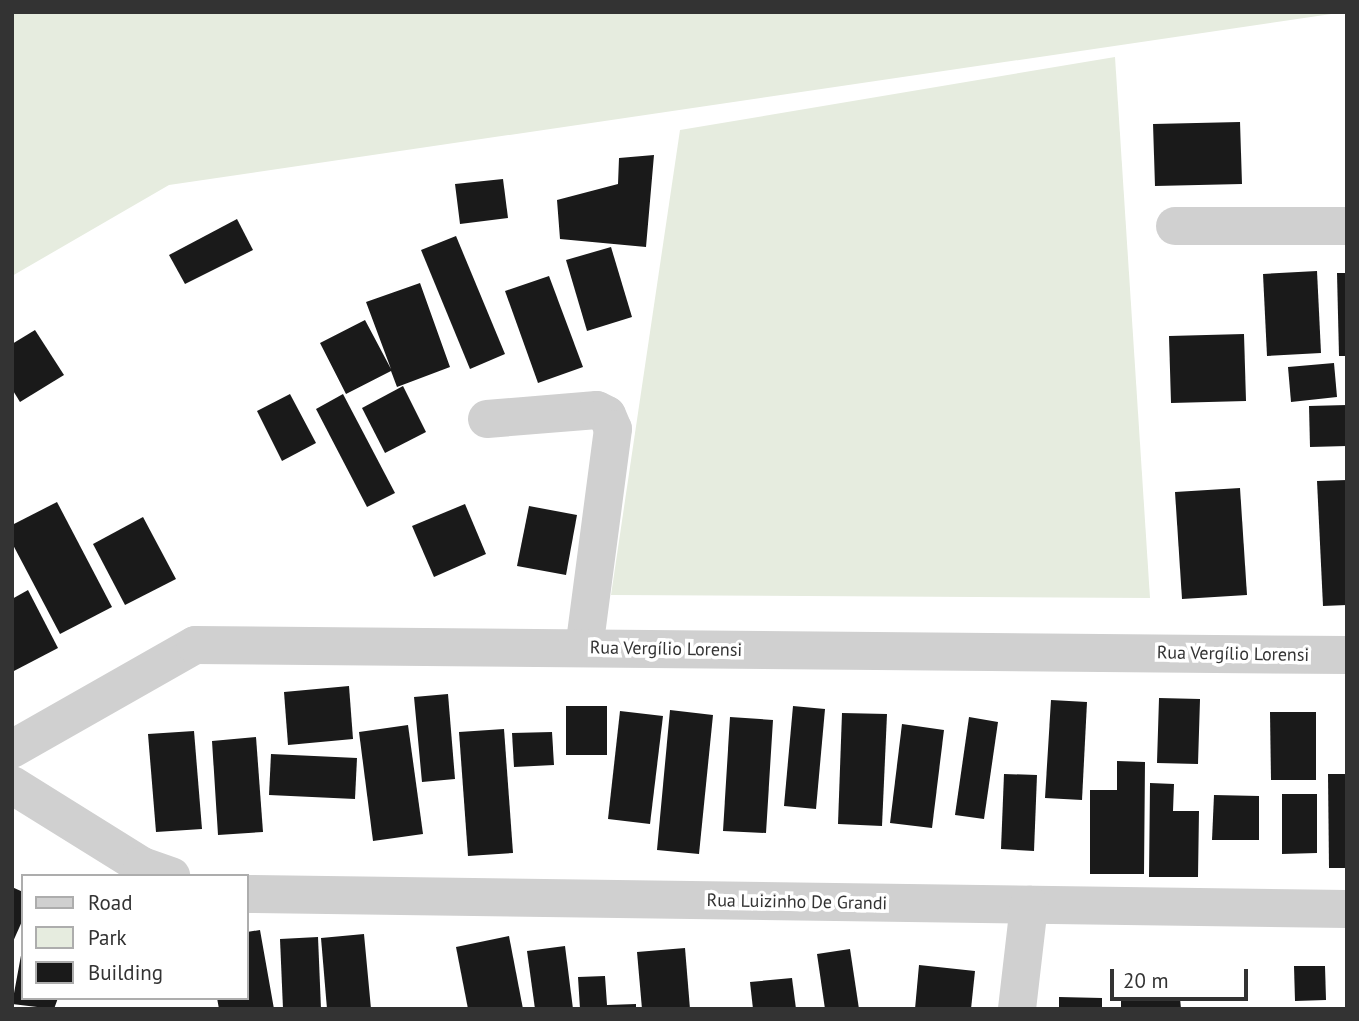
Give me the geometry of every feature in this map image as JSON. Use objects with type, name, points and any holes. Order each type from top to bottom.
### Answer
[{"type":"street","points":[[1175,226],[1347,226]]},
{"type":"street","points":[[487,419],[597,410],[607,415],[612,429],[584,648]]},
{"type":"street","name":"Rua Vergílio Lorensi","points":[[12,749],[195,645],[1347,655]]},
{"type":"street","points":[[12,785],[142,866],[166,874]]},
{"type":"street","name":"Rua Luizinho De Grandi","points":[[248,894],[1347,909]]},
{"type":"street","points":[[1017,1009],[1029,905]]},
{"type":"green space","points":[[12,12],[1345,12],[169,185],[12,276]]},
{"type":"green space","points":[[1115,57],[1150,598],[611,595],[680,130]]},
{"type":"building","points":[[1240,122],[1242,184],[1155,186],[1153,124]]},
{"type":"building","points":[[654,155],[646,247],[560,239],[557,200],[618,184],[619,158]]},
{"type":"building","points":[[503,179],[508,218],[460,224],[455,184]]},
{"type":"building","points":[[237,219],[253,250],[185,284],[169,255]]},
{"type":"building","points":[[456,236],[505,354],[470,369],[421,250]]},
{"type":"building","points":[[611,247],[632,317],[587,331],[566,260]]},
{"type":"building","points":[[1317,271],[1321,353],[1267,356],[1263,274]]},
{"type":"building","points":[[1337,273],[1347,273],[1347,356],[1339,356]]},
{"type":"building","points":[[549,276],[583,367],[538,383],[505,291]]},
{"type":"building","points":[[420,283],[450,367],[397,387],[391,371],[346,394],[320,343],[365,320],[391,369],[366,302]]},
{"type":"building","points":[[35,330],[64,375],[20,402],[12,389],[12,344]]},
{"type":"building","points":[[1244,334],[1246,401],[1171,403],[1169,336]]},
{"type":"building","points":[[1334,363],[1337,397],[1291,402],[1288,367]]},
{"type":"building","points":[[403,386],[426,432],[385,453],[362,408]]},
{"type":"building","points":[[290,394],[316,443],[282,461],[257,411]]},
{"type":"building","points":[[343,394],[395,493],[367,507],[316,409]]},
{"type":"building","points":[[1347,405],[1347,446],[1310,447],[1309,406]]},
{"type":"building","points":[[1347,480],[1347,605],[1323,606],[1317,481]]},
{"type":"building","points":[[1240,488],[1247,595],[1182,599],[1175,492]]},
{"type":"building","points":[[57,502],[112,607],[60,634],[12,543],[12,525]]},
{"type":"building","points":[[465,504],[486,554],[434,577],[412,526]]},
{"type":"building","points":[[529,506],[577,515],[566,575],[517,566]]},
{"type":"building","points":[[143,517],[176,579],[125,605],[93,544]]},
{"type":"building","points":[[28,590],[58,648],[12,672],[12,599]]},
{"type":"building","points":[[349,686],[353,739],[288,745],[284,692]]},
{"type":"building","points":[[448,694],[455,779],[422,782],[414,697]]},
{"type":"building","points":[[1159,698],[1200,699],[1198,764],[1157,763]]},
{"type":"building","points":[[1051,700],[1087,702],[1082,800],[1045,798]]},
{"type":"building","points":[[566,706],[607,706],[607,755],[566,755]]},
{"type":"building","points":[[793,706],[825,709],[816,809],[784,806]]},
{"type":"building","points":[[670,710],[713,715],[699,854],[657,850]]},
{"type":"building","points":[[620,711],[663,716],[650,824],[608,819]]},
{"type":"building","points":[[1270,712],[1316,712],[1316,780],[1271,780]]},
{"type":"building","points":[[842,713],[887,714],[882,826],[838,824]]},
{"type":"building","points":[[730,717],[773,720],[766,833],[723,831]]},
{"type":"building","points":[[969,717],[998,722],[984,819],[955,815]]},
{"type":"building","points":[[902,724],[944,730],[932,828],[890,823]]},
{"type":"building","points":[[408,725],[423,834],[373,841],[359,732]]},
{"type":"building","points":[[504,729],[513,853],[468,856],[459,732]]},
{"type":"building","points":[[194,731],[202,829],[156,832],[148,734]]},
{"type":"building","points":[[552,732],[554,765],[514,767],[512,733]]},
{"type":"building","points":[[256,737],[263,832],[218,835],[212,741]]},
{"type":"building","points":[[271,754],[357,758],[355,799],[269,795]]},
{"type":"building","points":[[1117,761],[1145,762],[1144,874],[1090,874],[1090,790],[1117,790]]},
{"type":"building","points":[[1004,774],[1037,775],[1034,851],[1001,849]]},
{"type":"building","points":[[1328,774],[1347,774],[1347,868],[1329,868]]},
{"type":"building","points":[[1150,783],[1174,784],[1173,811],[1199,811],[1198,877],[1149,877]]},
{"type":"building","points":[[1282,794],[1317,794],[1317,853],[1282,854]]},
{"type":"building","points":[[1214,795],[1259,796],[1259,840],[1212,840]]},
{"type":"building","points":[[12,887],[21,891],[21,924],[12,944]]},
{"type":"building","points":[[260,930],[274,1009],[219,1009],[217,1000],[248,1000],[248,932]]},
{"type":"building","points":[[364,934],[371,1009],[327,1009],[321,938]]},
{"type":"building","points":[[509,936],[523,1009],[468,1009],[456,947]]},
{"type":"building","points":[[318,937],[321,1009],[283,1009],[280,939]]},
{"type":"building","points":[[565,946],[573,1009],[535,1009],[527,951]]},
{"type":"building","points":[[685,948],[690,1009],[642,1009],[637,952]]},
{"type":"building","points":[[850,949],[859,1009],[825,1009],[817,954]]},
{"type":"building","points":[[21,955],[21,1000],[57,1000],[54,1009],[12,1004]]},
{"type":"building","points":[[919,965],[975,971],[971,1009],[915,1009]]},
{"type":"building","points":[[1294,966],[1325,966],[1326,1000],[1295,1001]]},
{"type":"building","points":[[605,976],[607,1005],[636,1004],[636,1009],[580,1009],[578,977]]},
{"type":"building","points":[[792,978],[796,1009],[753,1009],[750,982]]},
{"type":"building","points":[[1059,997],[1102,998],[1102,1009],[1059,1009]]},
{"type":"building","points":[[1121,998],[1180,998],[1181,1009],[1121,1009]]}]
